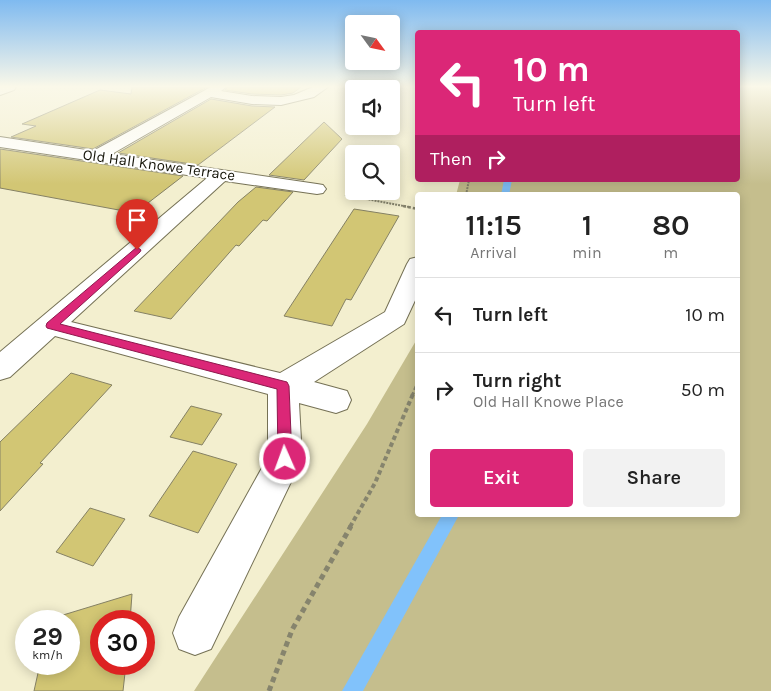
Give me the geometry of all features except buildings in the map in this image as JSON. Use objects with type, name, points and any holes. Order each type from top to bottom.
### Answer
[{"type":"street","points":[[98,155],[162,119]]},
{"type":"street","name":"Old Hall Knowe Terrace","points":[[5,145],[98,155],[222,174],[299,179],[317,189]]},
{"type":"street","points":[[0,370],[222,174]]},
{"type":"street","points":[[283,386],[395,318],[415,271]]},
{"type":"street","points":[[51,326],[336,400]]},
{"type":"street","points":[[195,632],[285,459],[283,386]]},
{"type":"path","points":[[317,189],[415,208]]},
{"type":"path","points":[[269,691],[292,630],[374,483],[415,389]]},
{"type":"shaded area","points":[[740,119],[771,119],[771,691],[194,691],[367,424],[415,342],[415,517],[740,517],[740,192],[457,192],[459,182],[740,182]]},
{"type":"waterway","points":[[506,192],[508,182]]},
{"type":"waterway","points":[[352,691],[450,517]]},
{"type":"route","points":[[137,250],[51,326],[283,386],[285,459]]}]
